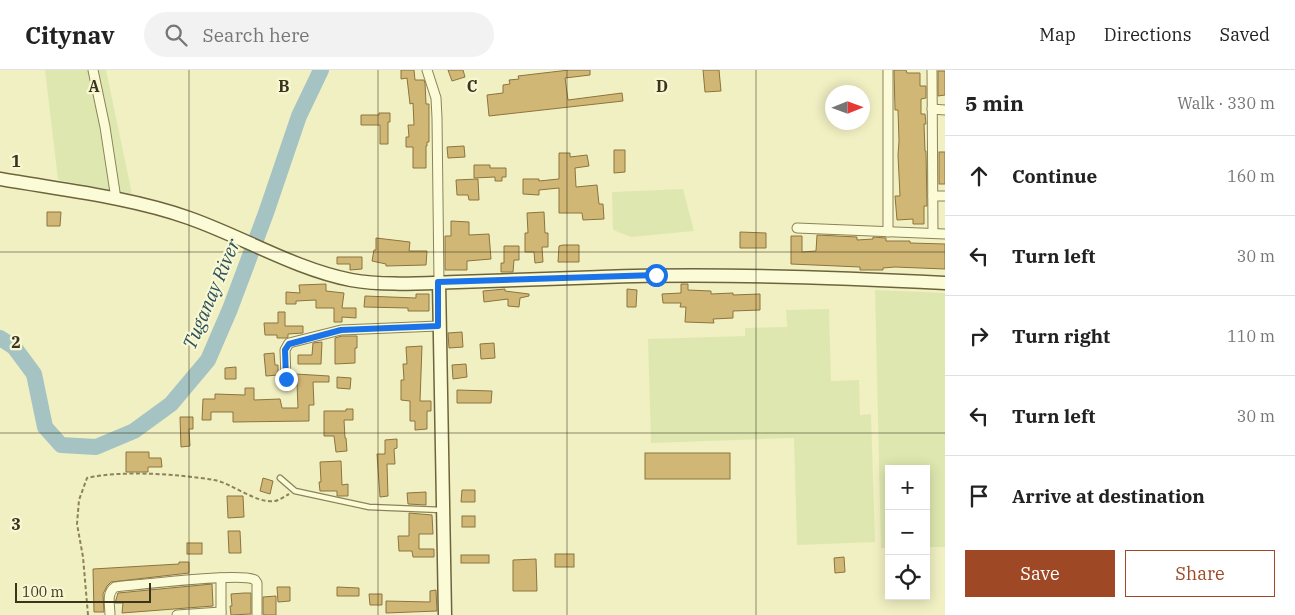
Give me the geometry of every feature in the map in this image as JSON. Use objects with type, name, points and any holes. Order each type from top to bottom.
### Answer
[{"type":"street","points":[[93,70],[105,126],[116,199]]},
{"type":"street","points":[[428,70],[436,98],[438,118],[438,326],[444,510],[445,615]]},
{"type":"street","points":[[888,70],[888,232]]},
{"type":"street","points":[[932,70],[933,234]]},
{"type":"street","points":[[932,109],[945,110]]},
{"type":"street","points":[[0,179],[116,199],[187,217],[315,270],[352,280],[438,282],[656,275],[728,275],[945,283]]},
{"type":"street","points":[[933,196],[945,196]]},
{"type":"street","points":[[798,228],[945,234]]},
{"type":"street","points":[[286,379],[285,350],[289,344],[341,330],[438,326]]},
{"type":"street","points":[[110,615],[109,594],[115,587],[248,577],[255,580],[258,588],[257,615]]},
{"type":"street","points":[[177,615],[221,614],[221,578]]},
{"type":"lane","points":[[280,478],[295,491],[369,507],[444,510]]},
{"type":"path","points":[[88,615],[83,556],[77,524],[79,500],[87,478],[102,475],[160,474],[216,480],[255,498],[275,501],[295,491]]},
{"type":"green space","points":[[45,70],[106,70],[132,194],[58,180]]},
{"type":"green space","points":[[683,189],[694,231],[631,237],[613,230],[612,192]]},
{"type":"green space","points":[[875,290],[945,293],[945,547],[930,547],[930,465],[885,465],[885,548],[881,548]]},
{"type":"green space","points":[[829,309],[831,381],[859,380],[860,415],[871,414],[875,542],[797,545],[794,438],[651,443],[648,339],[745,336],[745,328],[787,327],[786,310]]},
{"type":"building","points":[[401,70],[414,70],[415,80],[424,80],[425,83],[426,104],[429,104],[429,142],[427,142],[426,146],[426,168],[413,168],[413,147],[406,147],[406,137],[409,137],[408,125],[414,125],[413,103],[410,104],[407,78],[401,79]]},
{"type":"building","points":[[448,70],[463,70],[465,77],[452,81]]},
{"type":"building","points":[[569,70],[590,70],[590,75],[565,78],[568,100],[622,93],[623,101],[489,116],[487,95],[503,93],[503,85],[510,84],[509,80],[519,79],[518,76]]},
{"type":"building","points":[[703,70],[719,70],[721,91],[705,92]]},
{"type":"building","points":[[894,70],[920,73],[920,86],[926,86],[926,98],[921,99],[921,114],[925,114],[926,124],[924,124],[927,206],[924,206],[924,224],[913,224],[913,219],[897,220],[895,196],[900,196],[899,141],[898,110],[895,110]]},
{"type":"building","points":[[938,71],[945,71],[945,95],[938,96]]},
{"type":"building","points":[[379,113],[390,113],[388,144],[380,144],[380,125],[361,125],[361,115],[379,115]]},
{"type":"building","points":[[464,146],[465,157],[448,158],[447,147]]},
{"type":"building","points":[[614,150],[625,150],[625,172],[614,173]]},
{"type":"building","points":[[939,152],[945,152],[945,184],[939,184]]},
{"type":"building","points":[[559,153],[570,153],[570,157],[587,155],[589,166],[575,168],[576,187],[597,185],[599,204],[603,204],[604,219],[583,220],[582,213],[559,213],[559,188],[539,190],[539,195],[523,194],[523,179],[539,179],[539,181],[559,179]]},
{"type":"building","points":[[474,165],[506,168],[506,177],[502,177],[502,181],[495,181],[495,177],[474,178]]},
{"type":"building","points":[[478,179],[479,200],[469,200],[468,195],[457,195],[456,180]]},
{"type":"building","points":[[47,212],[61,212],[60,226],[47,226]]},
{"type":"building","points":[[544,212],[545,233],[548,233],[548,247],[542,247],[543,262],[535,263],[534,252],[525,252],[525,233],[528,233],[527,213]]},
{"type":"building","points":[[451,221],[469,222],[469,235],[489,234],[491,259],[467,261],[467,270],[445,270],[445,236],[451,236]]},
{"type":"building","points":[[740,232],[766,233],[766,248],[740,248]]},
{"type":"building","points":[[817,235],[857,237],[857,240],[873,239],[873,237],[886,238],[886,241],[945,244],[945,269],[895,267],[883,268],[883,270],[860,270],[860,267],[791,264],[791,236],[802,236],[802,252],[816,251]]},
{"type":"building","points":[[376,238],[410,242],[409,251],[427,251],[426,265],[386,266],[386,264],[372,261],[374,250],[376,250]]},
{"type":"building","points":[[579,245],[579,262],[558,262],[559,246]]},
{"type":"building","points":[[504,246],[519,246],[519,260],[514,260],[513,272],[501,272],[501,263],[504,263]]},
{"type":"building","points":[[337,257],[362,257],[362,269],[350,270],[350,264],[337,264]]},
{"type":"building","points":[[326,284],[326,291],[344,293],[342,308],[356,308],[356,318],[342,317],[342,322],[334,322],[334,308],[316,308],[316,300],[296,301],[296,304],[286,304],[286,292],[300,293],[299,285]]},
{"type":"building","points":[[681,284],[688,284],[688,290],[711,291],[711,294],[760,294],[760,310],[733,311],[733,318],[713,319],[714,323],[685,322],[686,307],[680,307],[681,303],[663,303],[662,294],[681,293]]},
{"type":"building","points":[[505,289],[505,291],[529,294],[529,296],[520,298],[519,307],[508,306],[508,299],[484,302],[483,291]]},
{"type":"building","points":[[627,289],[637,290],[636,307],[627,307]]},
{"type":"building","points":[[416,294],[429,294],[429,311],[408,311],[408,308],[364,307],[365,296],[416,298]]},
{"type":"building","points":[[278,312],[285,312],[285,326],[303,326],[303,333],[288,334],[286,338],[277,338],[277,335],[265,335],[264,323],[278,323]]},
{"type":"building","points":[[462,332],[463,347],[449,348],[448,333]]},
{"type":"building","points":[[357,336],[355,363],[335,364],[335,338]]},
{"type":"building","points":[[322,342],[321,364],[298,364],[298,355],[312,355],[313,343]]},
{"type":"building","points":[[494,343],[495,358],[481,359],[480,344]]},
{"type":"building","points":[[422,346],[420,401],[431,401],[431,411],[427,411],[427,429],[415,430],[415,421],[410,421],[410,401],[401,400],[401,380],[404,380],[403,364],[407,364],[406,347]]},
{"type":"building","points":[[274,353],[275,365],[278,365],[278,375],[266,376],[264,354]]},
{"type":"building","points":[[466,364],[467,377],[453,379],[452,365]]},
{"type":"building","points":[[236,367],[236,379],[225,379],[225,368]]},
{"type":"building","points":[[295,374],[329,376],[329,382],[313,382],[314,405],[309,405],[309,421],[233,422],[233,412],[211,412],[211,420],[202,420],[203,399],[215,399],[215,394],[245,395],[245,388],[254,388],[254,400],[280,399],[282,408],[298,408]]},
{"type":"building","points":[[337,377],[351,378],[350,389],[337,388]]},
{"type":"building","points":[[457,390],[492,391],[491,403],[457,403]]},
{"type":"building","points":[[346,409],[353,409],[353,420],[344,420],[347,451],[336,452],[334,436],[324,436],[324,411],[346,411]]},
{"type":"building","points":[[180,417],[193,417],[193,429],[189,429],[190,446],[181,447]]},
{"type":"building","points":[[397,439],[397,448],[394,449],[395,464],[387,464],[388,496],[380,497],[377,454],[385,454],[385,440]]},
{"type":"building","points":[[126,452],[149,452],[149,458],[161,458],[162,467],[148,467],[148,472],[126,472]]},
{"type":"building","points":[[645,453],[730,453],[730,479],[645,479]]},
{"type":"building","points":[[341,461],[342,485],[348,484],[348,496],[337,496],[337,491],[320,491],[320,462]]},
{"type":"building","points":[[263,478],[273,481],[270,494],[260,491]]},
{"type":"building","points":[[462,490],[475,490],[475,502],[461,502]]},
{"type":"building","points":[[426,492],[426,505],[408,504],[407,493]]},
{"type":"building","points":[[227,496],[243,496],[244,517],[228,518]]},
{"type":"building","points":[[409,513],[432,515],[433,534],[419,534],[419,549],[434,549],[434,557],[413,557],[412,551],[399,551],[398,536],[409,536]]},
{"type":"building","points":[[462,516],[475,516],[475,527],[462,527]]},
{"type":"building","points":[[228,531],[240,531],[241,553],[229,553]]},
{"type":"building","points":[[187,543],[202,543],[202,554],[187,554]]},
{"type":"building","points":[[555,554],[574,554],[574,567],[555,567]]},
{"type":"building","points":[[461,555],[489,555],[489,563],[461,563]]},
{"type":"building","points":[[844,557],[845,572],[835,573],[834,558]]},
{"type":"building","points":[[536,559],[537,591],[513,591],[513,560]]},
{"type":"building","points":[[179,562],[189,562],[189,573],[111,582],[103,594],[104,612],[94,612],[93,569],[179,564]]},
{"type":"building","points":[[212,584],[213,606],[122,613],[123,603],[115,603],[118,593]]},
{"type":"building","points":[[277,587],[290,587],[290,601],[278,602]]},
{"type":"building","points":[[337,587],[359,588],[359,596],[337,596]]},
{"type":"building","points":[[436,590],[437,611],[386,613],[386,601],[430,602],[430,591]]},
{"type":"building","points":[[251,593],[251,614],[231,615],[231,594]]},
{"type":"building","points":[[369,594],[382,594],[382,605],[370,605]]},
{"type":"building","points":[[276,596],[276,615],[263,614],[263,597]]},
{"type":"waterway","name":"Tuganay River","points":[[0,338],[14,347],[34,374],[45,427],[61,445],[96,447],[134,431],[171,404],[208,360],[230,309],[266,213],[299,116],[321,70]]},
{"type":"route","points":[[286,379],[285,350],[289,344],[354,328],[438,326],[438,282],[656,275]]}]
